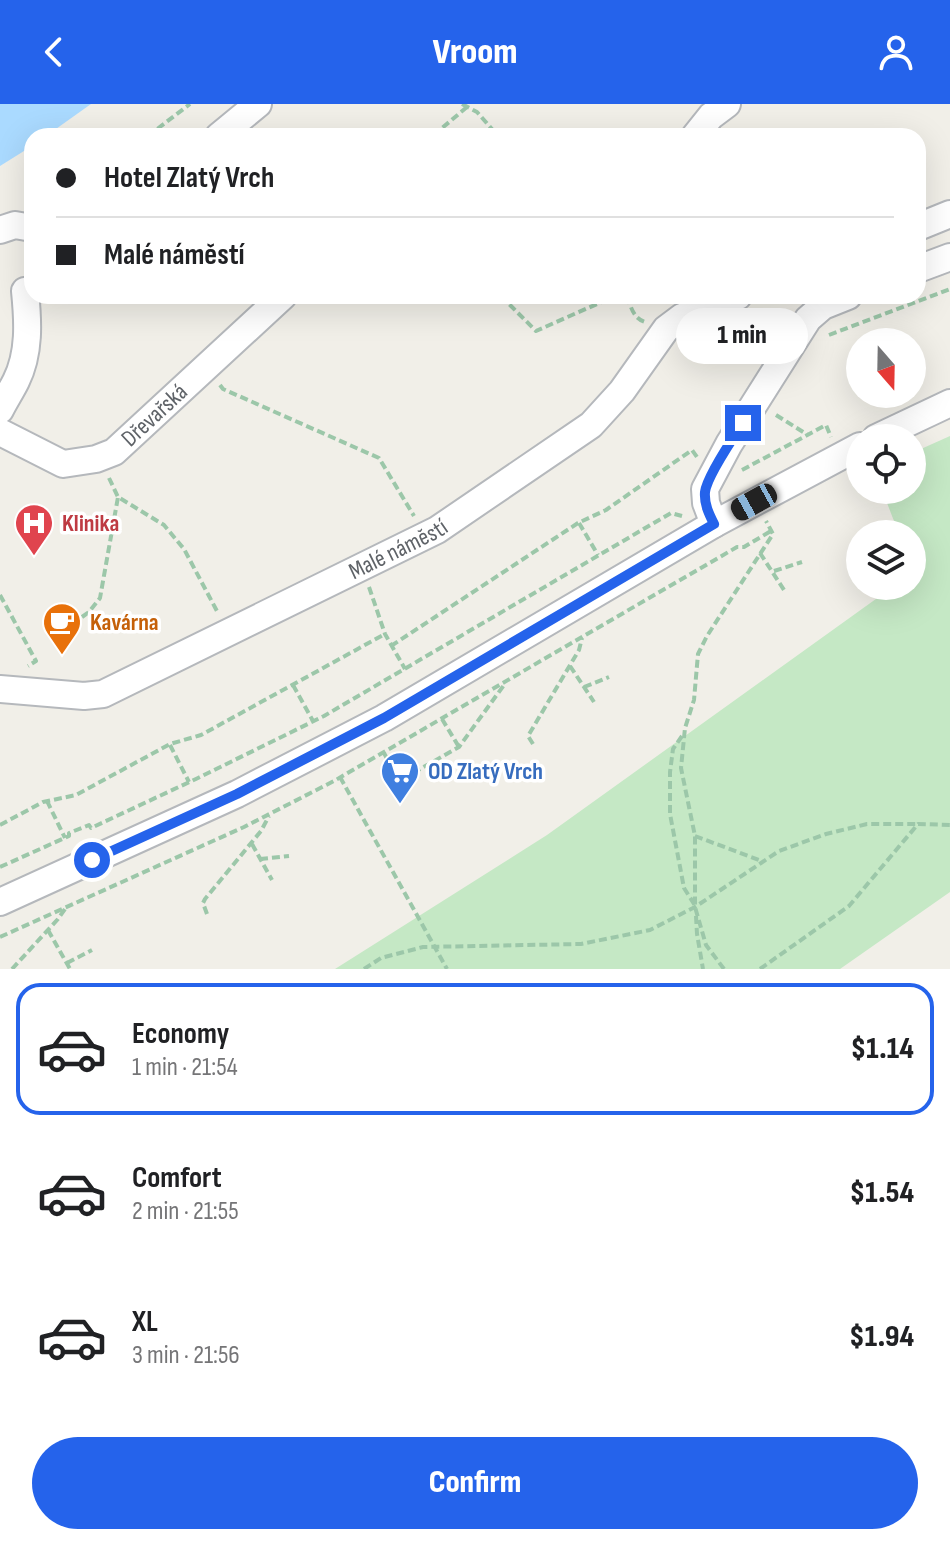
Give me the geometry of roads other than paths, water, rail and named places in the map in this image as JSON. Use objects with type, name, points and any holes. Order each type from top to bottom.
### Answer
[{"type":"street","points":[[229,128],[258,104]]},
{"type":"street","points":[[701,128],[727,104]]},
{"type":"street","points":[[926,224],[950,214]]},
{"type":"street","points":[[0,230],[15,225],[24,227]]},
{"type":"street","points":[[926,266],[950,257]]},
{"type":"street","points":[[0,410],[17,380],[28,334],[19,288]]},
{"type":"street","name":"Dřevařská","points":[[0,432],[63,464],[114,452],[274,304]]},
{"type":"street","name":"Malé náměstí","points":[[2,689],[84,696],[103,694],[425,536],[591,425],[622,391],[666,329],[682,317],[718,304]]},
{"type":"street","points":[[710,513],[705,489],[729,444],[808,319],[828,304]]},
{"type":"street","points":[[906,424],[950,403]]},
{"type":"street","points":[[0,902],[237,794],[384,718],[710,513],[754,502],[846,453]]},
{"type":"water","points":[[0,104],[91,104],[57,128],[24,128],[24,151],[0,166]]},
{"type":"place","name":"Klinika","points":[[34,557]]},
{"type":"place","name":"Kavárna","points":[[62,656]]},
{"type":"place","name":"OD Zlatý Vrch","points":[[400,805]]}]
